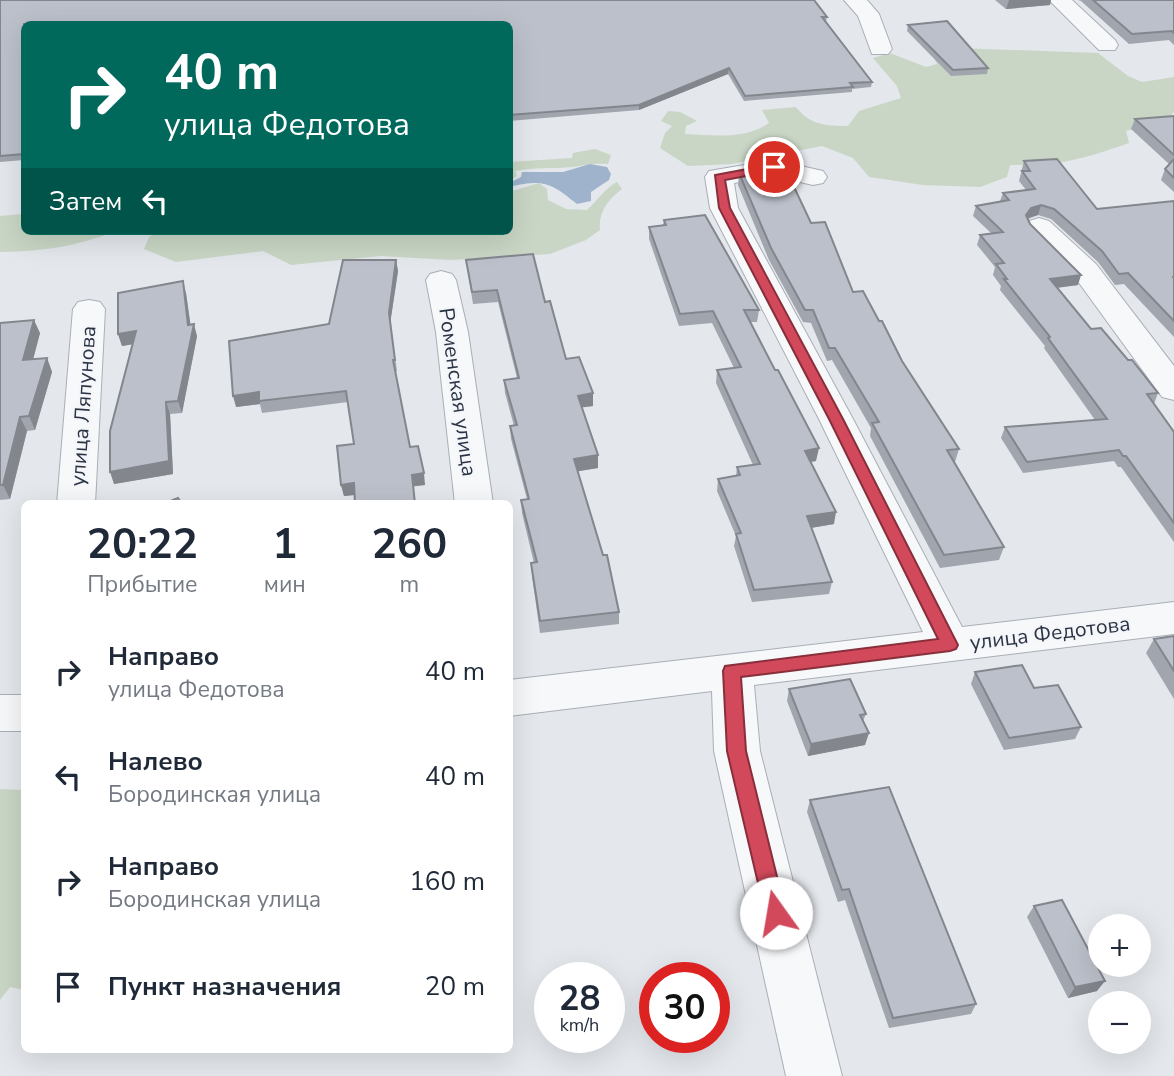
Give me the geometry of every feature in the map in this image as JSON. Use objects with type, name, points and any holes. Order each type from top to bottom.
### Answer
[{"type":"street","points":[[855,0],[868,14],[880,49]]},
{"type":"street","points":[[1060,0],[1107,45]]},
{"type":"street","points":[[813,177],[774,167],[719,177],[724,208],[836,419],[950,645]]},
{"type":"street","points":[[1040,227],[1085,271],[1174,389]]},
{"type":"street","name":"Роменская улица","points":[[442,281],[452,332],[473,500]]},
{"type":"street","name":"улица Ляпунова","points":[[76,500],[89,309]]},
{"type":"street","name":"улица Федотова","points":[[513,688],[732,671],[1174,618]]},
{"type":"street","points":[[732,671],[737,751],[814,1076]]},
{"type":"street","points":[[0,713],[21,713]]},
{"type":"green space","points":[[956,48],[1098,53],[1128,76],[1142,82],[1174,77],[1174,112],[1167,119],[1126,131],[1129,143],[1071,160],[1010,165],[1007,177],[980,187],[923,185],[869,177],[853,158],[822,146],[732,164],[688,166],[660,148],[665,133],[672,126],[661,121],[668,111],[680,112],[697,121],[686,126],[685,134],[729,135],[750,132],[769,123],[762,110],[796,107],[813,121],[833,126],[848,126],[859,111],[901,98],[897,86],[873,58],[890,53],[926,67],[937,64],[932,54]]},
{"type":"green space","points":[[595,149],[611,155],[608,164],[515,171],[517,176],[513,178],[513,162],[572,158],[573,153]]},
{"type":"green space","points":[[617,182],[622,189],[605,207],[600,230],[586,240],[550,254],[451,260],[381,256],[291,265],[263,251],[176,262],[144,249],[152,235],[513,235],[513,191],[539,183],[547,189],[548,200],[566,209],[587,210]]},
{"type":"green space","points":[[21,214],[21,235],[105,235],[59,247],[0,252],[0,216]]},
{"type":"green space","points":[[0,789],[21,790],[21,989],[10,987],[0,1000]]},
{"type":"water","points":[[590,164],[607,167],[611,174],[609,180],[591,192],[591,201],[577,204],[546,184],[513,186],[513,181],[521,177],[522,172],[563,172]]},
{"type":"building","points":[[0,0],[814,0],[827,17],[822,17],[872,82],[850,83],[853,87],[745,96],[729,68],[639,105],[513,115],[513,21],[21,21],[21,154],[0,156]]},
{"type":"building","points":[[1093,0],[1174,0],[1174,33],[1132,34]]},
{"type":"building","points":[[947,21],[988,68],[953,70],[908,25]]},
{"type":"building","points":[[1174,116],[1174,155],[1135,119]]},
{"type":"building","points":[[1057,159],[1097,209],[1174,201],[1174,321],[1128,273],[1119,274],[1102,251],[1054,209],[1041,205],[1031,208],[1026,215],[1030,224],[1081,275],[1050,279],[1091,329],[1101,328],[1128,360],[1132,360],[1158,393],[1147,394],[1174,432],[1174,523],[1119,450],[1027,462],[1005,427],[1107,419],[1048,338],[1050,337],[1004,279],[1007,279],[996,264],[1004,263],[980,235],[1003,232],[976,206],[1009,200],[1003,193],[1035,189],[1022,171],[1030,171],[1024,161]]},
{"type":"building","points":[[1174,159],[1174,178],[1165,169]]},
{"type":"building","points":[[786,170],[811,223],[825,222],[853,292],[863,291],[902,361],[959,449],[947,450],[1004,547],[944,555],[872,423],[879,422],[835,348],[829,348],[813,310],[805,310],[771,248],[739,173]]},
{"type":"building","points":[[705,215],[759,310],[744,310],[819,448],[805,451],[836,512],[807,516],[832,582],[754,590],[736,534],[741,533],[718,479],[740,475],[737,467],[760,464],[717,370],[741,367],[713,311],[680,314],[649,227],[666,225],[664,220]]},
{"type":"building","points":[[533,254],[545,302],[550,301],[566,359],[579,357],[593,393],[578,396],[598,455],[574,459],[603,555],[607,555],[619,612],[540,621],[531,563],[537,562],[521,500],[529,499],[510,426],[517,425],[504,380],[519,378],[497,290],[472,292],[466,260]]},
{"type":"building","points":[[343,260],[396,260],[389,313],[393,360],[410,447],[418,446],[424,473],[412,475],[415,500],[355,500],[354,483],[341,485],[337,446],[354,444],[346,391],[259,401],[259,392],[233,396],[229,341],[329,324]]},
{"type":"building","points":[[183,281],[188,325],[194,324],[178,401],[166,402],[169,461],[110,472],[110,431],[136,331],[118,334],[118,293]]},
{"type":"building","points":[[34,320],[23,360],[47,358],[29,416],[20,417],[3,485],[0,485],[0,323]]},
{"type":"building","points":[[1174,636],[1174,671],[1154,639]]},
{"type":"building","points":[[1022,665],[1034,688],[1058,685],[1081,727],[1009,738],[975,672]]},
{"type":"building","points":[[850,679],[866,714],[860,715],[869,733],[811,744],[789,689]]},
{"type":"building","points":[[889,787],[976,1004],[893,1018],[849,889],[842,890],[810,800]]},
{"type":"building","points":[[1062,900],[1088,949],[1088,977],[1103,977],[1105,981],[1075,987],[1034,906]]},
{"type":"route","points":[[774,167],[719,177],[724,208],[836,419],[950,645],[732,671],[737,751],[776,913]]}]
